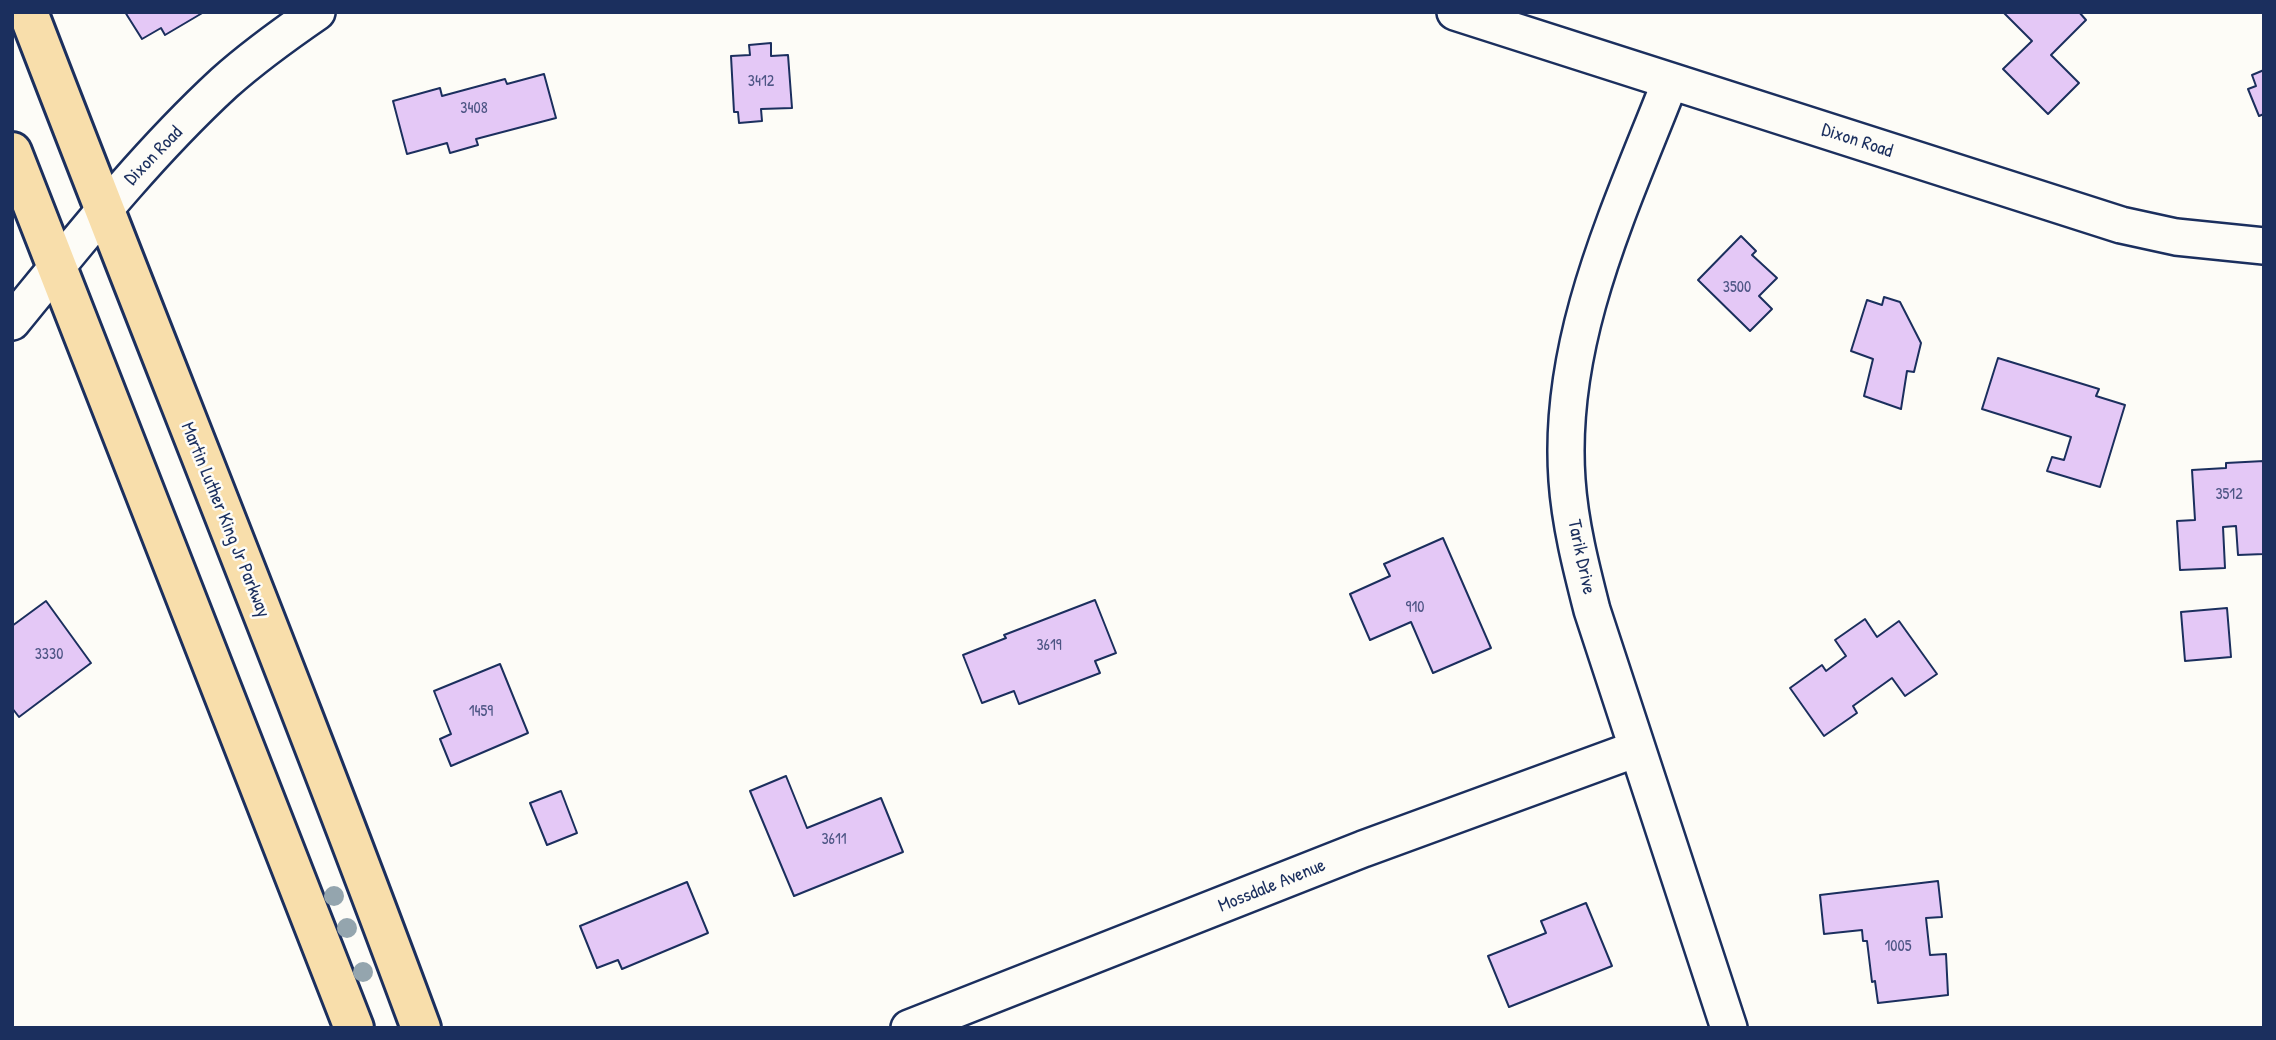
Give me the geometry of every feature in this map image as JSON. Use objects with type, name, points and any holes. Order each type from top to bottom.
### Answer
[{"type":"main road","name":"Martin Luther King Jr Parkway","points":[[28,12],[103,211],[347,828],[421,1028]]},
{"type":"main road","points":[[12,152],[354,1028]]},
{"type":"street","name":"Dixon Road","points":[[12,322],[130,180],[224,84],[317,12]]},
{"type":"street","name":"Dixon Road","points":[[1455,12],[2121,225],[2176,237],[2264,246]]},
{"type":"street","name":"Tarik Drive","points":[[1670,82],[1589,293],[1576,348],[1567,408],[1567,479],[1576,550],[1592,610],[1729,1028]]},
{"type":"street","name":"Mossdale Avenue","points":[[909,1028],[1363,849],[1636,749]]},
{"type":"building","points":[[125,12],[204,12],[165,35],[161,28],[142,39]]},
{"type":"building","points":[[2003,12],[2079,12],[2086,20],[2051,55],[2079,83],[2048,114],[2003,69],[2032,41]]},
{"type":"building","points":[[771,43],[771,56],[788,55],[792,108],[761,109],[762,121],[739,123],[738,112],[734,112],[731,56],[750,55],[749,45]]},
{"type":"building","points":[[2264,70],[2264,114],[2259,116],[2248,89],[2256,86],[2252,75]]},
{"type":"building","points":[[544,74],[556,118],[476,139],[478,145],[450,153],[447,143],[407,154],[393,101],[440,88],[442,96],[505,79],[507,84]]},
{"type":"building","points":[[1741,236],[1756,251],[1752,255],[1777,278],[1759,296],[1772,309],[1750,331],[1698,280]]},
{"type":"building","points":[[1884,297],[1900,302],[1921,343],[1914,372],[1907,371],[1901,409],[1864,396],[1873,359],[1851,351],[1867,300],[1882,305]]},
{"type":"building","points":[[1998,358],[2099,389],[2096,396],[2125,405],[2100,487],[2047,471],[2052,457],[2064,460],[2071,437],[1982,409]]},
{"type":"building","points":[[2264,461],[2264,554],[2238,555],[2236,526],[2223,527],[2225,568],[2180,570],[2177,521],[2195,520],[2192,470],[2226,468],[2226,463]]},
{"type":"building","points":[[1443,538],[1491,648],[1433,673],[1411,622],[1370,640],[1350,594],[1390,576],[1384,564]]},
{"type":"building","points":[[1095,600],[1116,653],[1095,661],[1100,673],[1019,704],[1014,691],[982,703],[963,655],[1006,638],[1004,635]]},
{"type":"building","points":[[46,601],[91,663],[19,717],[12,708],[12,626]]},
{"type":"building","points":[[2227,608],[2231,657],[2185,661],[2181,612]]},
{"type":"building","points":[[1865,619],[1877,637],[1899,621],[1937,674],[1905,696],[1892,678],[1853,706],[1857,713],[1824,736],[1790,688],[1822,665],[1826,671],[1846,656],[1835,640]]},
{"type":"building","points":[[500,664],[528,733],[451,766],[440,739],[451,734],[434,691]]},
{"type":"building","points":[[786,776],[807,828],[881,798],[903,852],[794,896],[750,791]]},
{"type":"building","points":[[561,791],[577,833],[547,845],[530,803]]},
{"type":"building","points":[[1938,881],[1942,917],[1926,918],[1930,955],[1946,954],[1948,995],[1878,1003],[1875,981],[1872,982],[1867,941],[1863,941],[1862,930],[1824,934],[1820,895]]},
{"type":"building","points":[[687,882],[708,933],[622,969],[618,960],[597,968],[580,926]]},
{"type":"building","points":[[1586,903],[1612,966],[1509,1007],[1488,956],[1546,933],[1541,921]]}]
